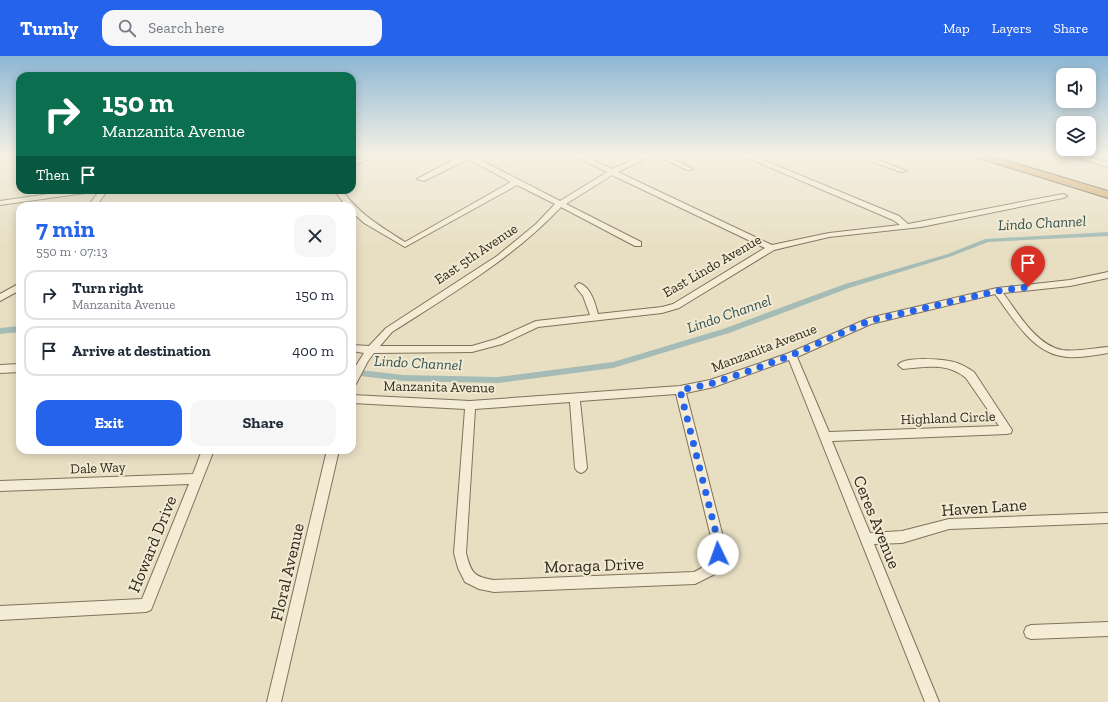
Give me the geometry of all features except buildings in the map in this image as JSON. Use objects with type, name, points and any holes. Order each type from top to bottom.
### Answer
[{"type":"highway","points":[[1074,185],[1108,195]]},
{"type":"street","points":[[356,211],[367,221],[405,245],[510,185]]},
{"type":"street","points":[[522,185],[638,244]]},
{"type":"street","name":"East 5th Avenue","points":[[356,374],[364,359],[389,330],[500,258],[522,241],[560,204],[591,185]]},
{"type":"street","points":[[640,185],[771,248]]},
{"type":"street","points":[[816,185],[896,218],[907,227]]},
{"type":"street","points":[[0,203],[64,194]]},
{"type":"street","name":"East Lindo Avenue","points":[[356,348],[371,350],[472,350],[499,342],[536,324],[662,310],[676,306],[771,248],[829,235],[907,227],[1063,196]]},
{"type":"street","name":"Manzanita Avenue","points":[[356,398],[470,405],[680,390],[729,378],[792,355],[869,321],[997,291],[1070,283],[1108,275]]},
{"type":"street","points":[[579,286],[587,295],[595,317]]},
{"type":"street","points":[[0,298],[16,288]]},
{"type":"street","points":[[997,291],[1037,342],[1050,350],[1063,353],[1108,350]]},
{"type":"street","name":"Ceres Avenue","points":[[792,355],[932,702]]},
{"type":"street","name":"Highland Circle","points":[[824,437],[1007,430],[970,374],[962,367],[952,363],[903,365]]},
{"type":"street","points":[[0,369],[16,368]]},
{"type":"street","name":"Moraga Drive","points":[[470,405],[460,553],[464,571],[477,584],[494,586],[695,578],[711,570],[718,554],[717,537],[680,390]]},
{"type":"street","points":[[575,398],[581,468]]},
{"type":"street","name":"Howard Drive","points":[[0,613],[146,606],[206,454]]},
{"type":"street","name":"Floral Avenue","points":[[274,702],[331,454]]},
{"type":"street","name":"Dale Way","points":[[0,486],[196,479]]},
{"type":"street","name":"Haven Lane","points":[[865,539],[902,537],[949,524],[1108,518]]},
{"type":"street","points":[[1031,632],[1108,629]]},
{"type":"waterway","name":"Lindo Channel","points":[[356,372],[403,378],[498,380],[613,365],[726,331],[847,286],[950,255],[987,240],[1108,234]]},
{"type":"waterway","name":"Lindo Channel","points":[[0,331],[16,329]]},
{"type":"route","points":[[718,554],[717,537],[680,390],[710,384],[749,371],[792,355],[869,321],[997,291],[1028,287]]}]
